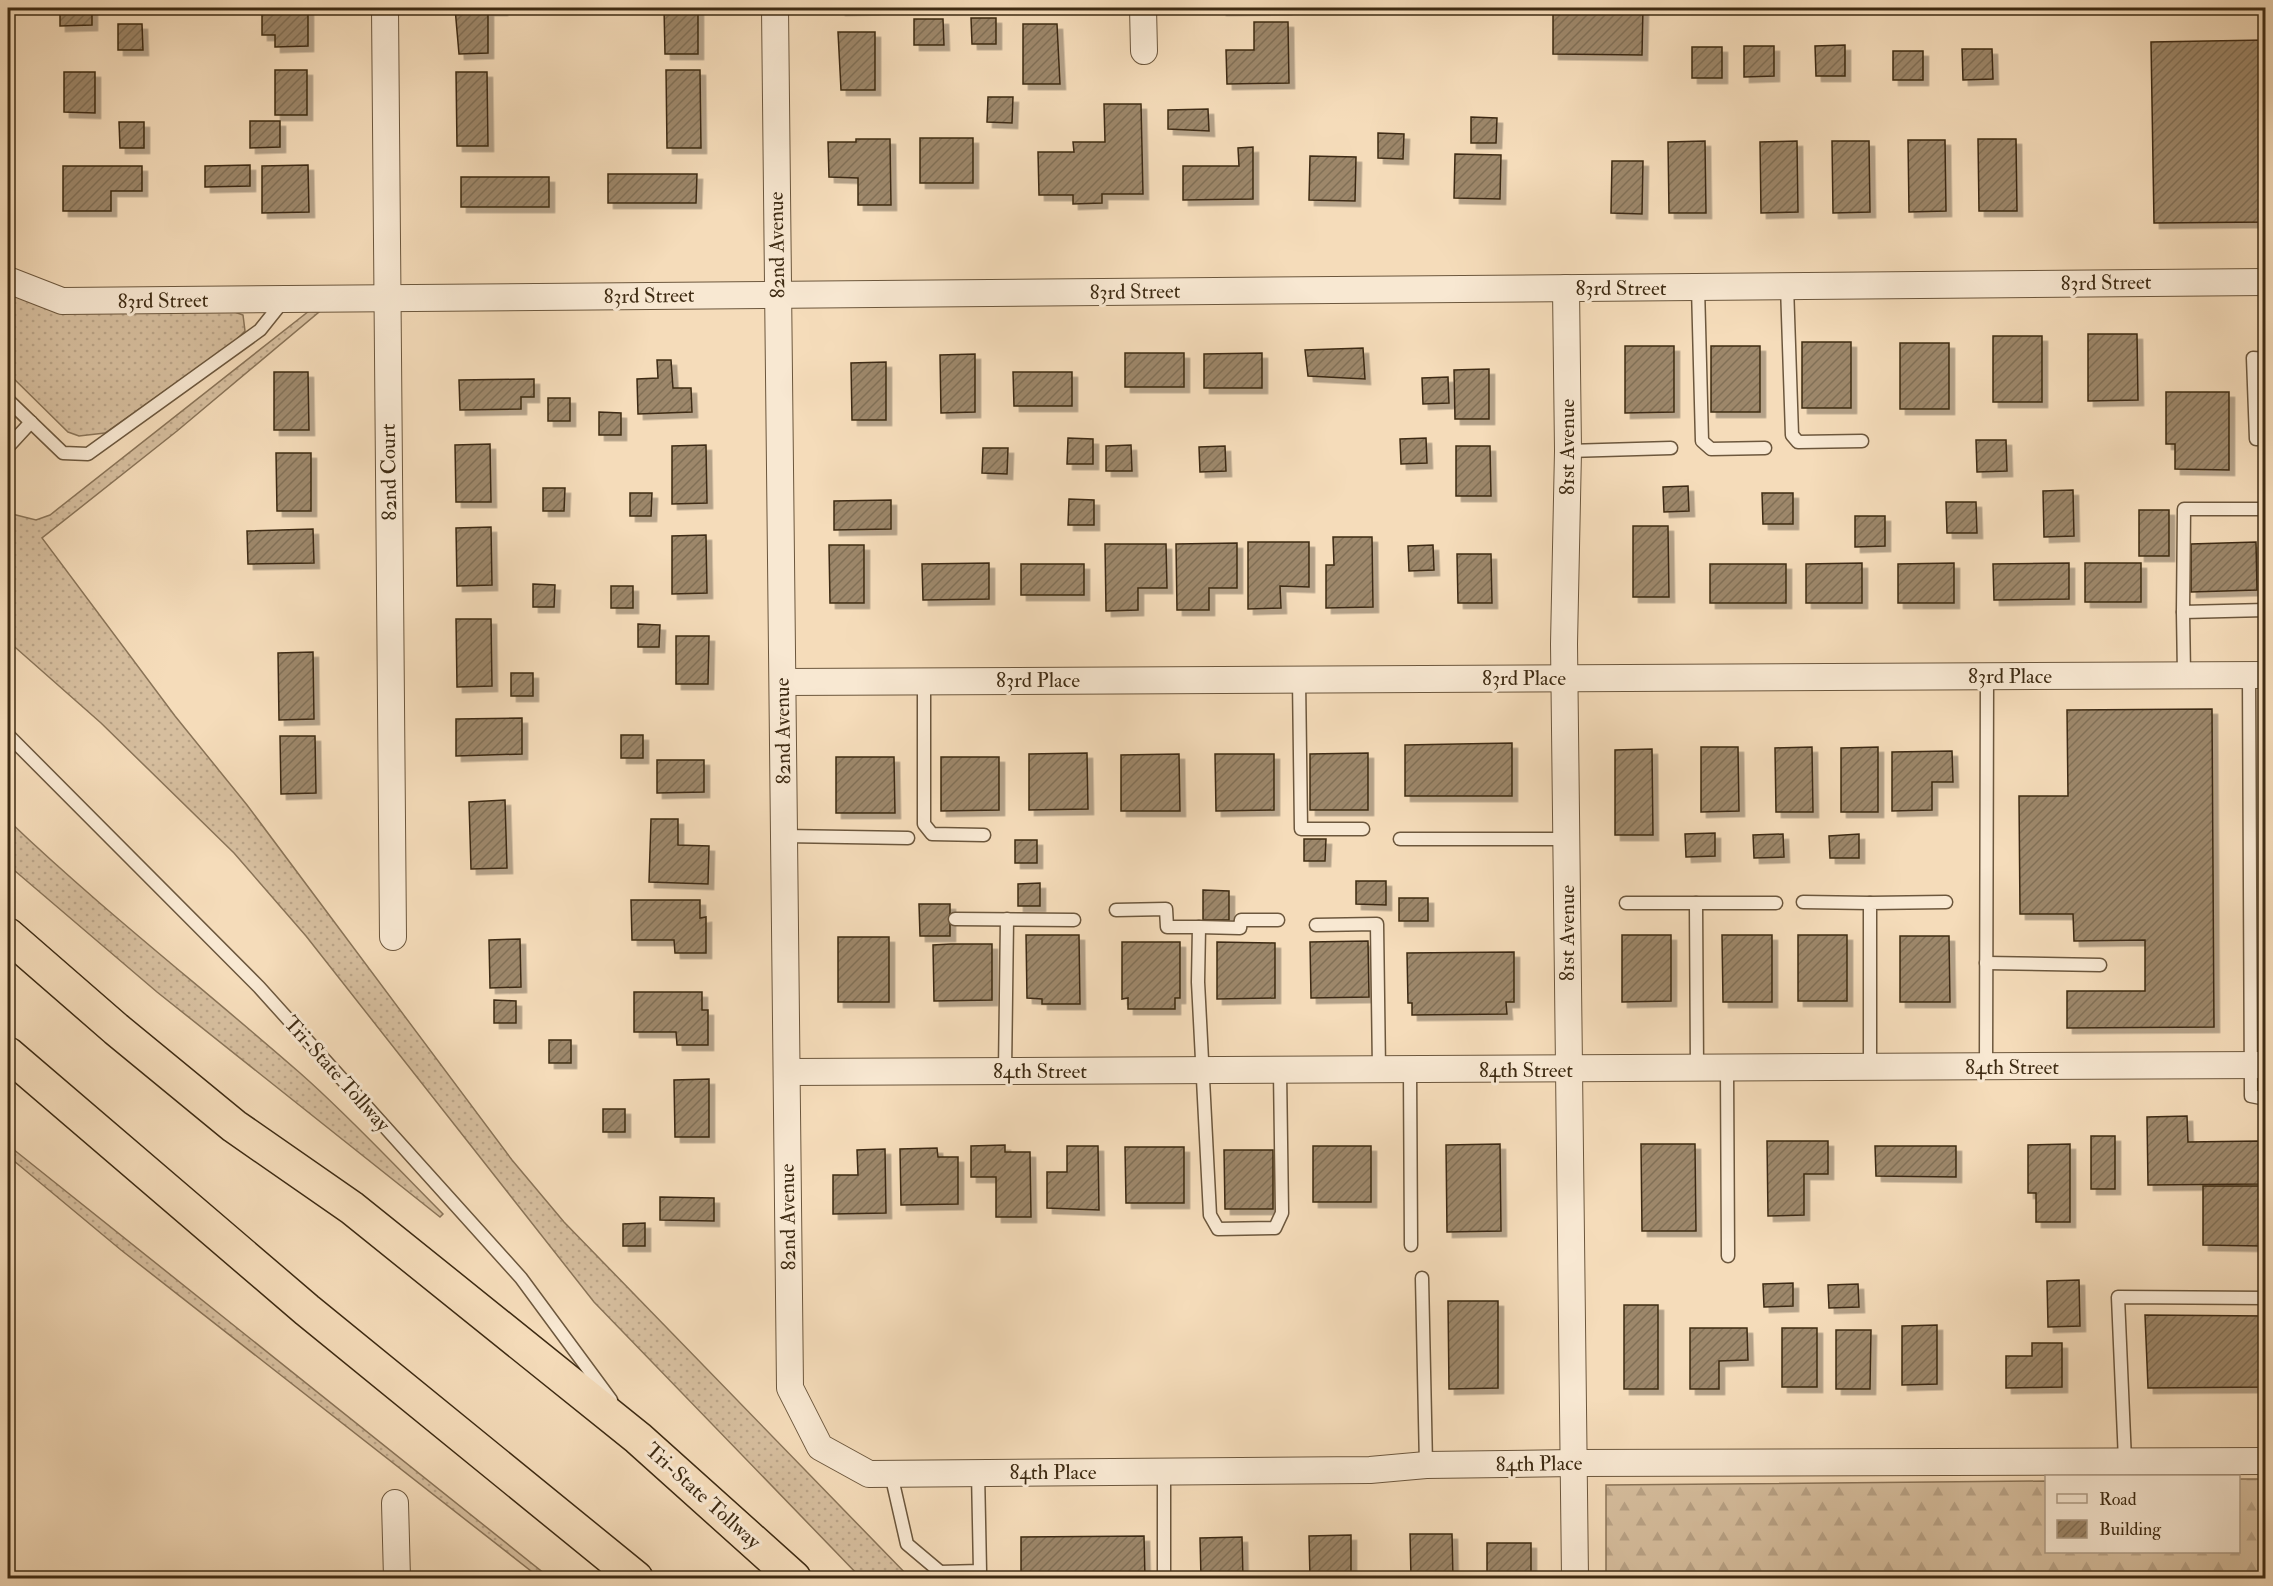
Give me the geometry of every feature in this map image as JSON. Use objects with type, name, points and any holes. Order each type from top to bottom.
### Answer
[{"type":"highway","name":"Tri-State Tollway","points":[[8,935],[116,1029],[234,1126],[352,1208],[638,1437],[794,1578]]},
{"type":"highway","points":[[8,1054],[307,1310],[636,1578]]},
{"type":"street","name":"82nd Court","points":[[385,8],[393,937]]},
{"type":"street","name":"82nd Avenue","points":[[775,8],[790,1388],[820,1447]]},
{"type":"street","points":[[1143,8],[1144,51]]},
{"type":"street","name":"83rd Street","points":[[8,280],[62,302],[2265,282]]},
{"type":"street","name":"81st Avenue","points":[[1566,288],[1568,451],[1564,678],[1575,1578]]},
{"type":"street","name":"83rd Place","points":[[783,682],[2257,675]]},
{"type":"street","name":"84th Street","points":[[787,1072],[2258,1065]]},
{"type":"street","name":"84th Place","points":[[820,1447],[869,1474],[1370,1470],[1426,1466],[1575,1463],[2265,1461]]},
{"type":"street","points":[[395,1503],[396,1578]]},
{"type":"lane","points":[[1787,286],[1792,435],[1798,442],[1862,441]]},
{"type":"lane","points":[[1698,287],[1702,441],[1711,449],[1765,448]]},
{"type":"lane","points":[[8,400],[63,453],[88,454],[260,330],[285,299]]},
{"type":"lane","points":[[2265,359],[2253,358],[2256,439],[2265,439]]},
{"type":"lane","points":[[8,447],[31,422]]},
{"type":"lane","points":[[1568,451],[1671,448]]},
{"type":"lane","points":[[2184,675],[2184,509],[2265,509]]},
{"type":"lane","points":[[2183,612],[2265,610]]},
{"type":"lane","points":[[2257,675],[2258,1065],[2251,1095],[2265,1099]]},
{"type":"lane","points":[[1986,1067],[1987,676]]},
{"type":"lane","points":[[1299,679],[1301,829],[1363,829]]},
{"type":"lane","points":[[924,681],[924,824],[932,834],[984,835]]},
{"type":"lane","name":"Tri-State Tollway","points":[[8,735],[259,987],[521,1278],[638,1437]]},
{"type":"lane","points":[[784,836],[908,838]]},
{"type":"lane","points":[[1400,839],[1567,839]]},
{"type":"lane","points":[[1803,902],[1946,902]]},
{"type":"lane","points":[[1626,903],[1776,903]]},
{"type":"lane","points":[[1696,903],[1697,1069]]},
{"type":"lane","points":[[1870,903],[1870,1068]]},
{"type":"lane","points":[[1116,910],[1166,909],[1167,927],[1240,928],[1241,920],[1278,920]]},
{"type":"lane","points":[[955,919],[1074,920]]},
{"type":"lane","points":[[1005,1072],[1007,919]]},
{"type":"lane","points":[[1316,924],[1377,924],[1379,1070]]},
{"type":"lane","points":[[1198,927],[1198,982],[1210,1215],[1218,1229],[1275,1228],[1282,1213],[1280,1071]]},
{"type":"lane","points":[[1986,963],[2100,965]]},
{"type":"lane","points":[[1727,1069],[1728,1256]]},
{"type":"lane","points":[[1410,1070],[1412,1245]]},
{"type":"lane","points":[[1422,1278],[1426,1466]]},
{"type":"lane","points":[[2125,1461],[2118,1297],[2265,1298]]},
{"type":"lane","points":[[1164,1471],[1164,1578]]},
{"type":"lane","points":[[891,1474],[907,1544],[944,1575],[980,1571],[978,1472]]},
{"type":"green space","points":[[8,290],[37,305],[62,311],[232,311],[243,315],[245,331],[234,342],[105,433],[79,436],[68,432],[8,373]]},
{"type":"green space","points":[[309,311],[319,312],[177,431],[42,538],[175,716],[247,805],[512,1160],[564,1222],[910,1578],[861,1578],[594,1302],[306,936],[234,853],[101,723],[8,641],[8,513],[36,520],[50,515]]},
{"type":"green space","points":[[8,820],[79,885],[319,1090],[443,1214],[440,1217],[157,992],[8,865]]},
{"type":"green space","points":[[8,1145],[550,1578],[540,1578],[121,1250],[8,1156]]},
{"type":"green space","points":[[2240,1479],[2265,1479],[2265,1578],[1606,1578],[1606,1485],[2045,1481],[2045,1553],[2240,1553]]},
{"type":"building","points":[[60,8],[92,8],[92,25],[60,26]]},
{"type":"building","points":[[262,8],[308,8],[308,46],[275,47],[275,35],[262,35]]},
{"type":"building","points":[[455,8],[502,8],[502,10],[488,10],[488,53],[459,54]]},
{"type":"building","points":[[664,8],[698,8],[698,54],[665,54]]},
{"type":"building","points":[[840,8],[874,8],[874,9],[840,10]]},
{"type":"building","points":[[1221,8],[1286,8],[1286,9],[1221,10]]},
{"type":"building","points":[[1553,8],[1643,8],[1642,55],[1553,54]]},
{"type":"building","points":[[971,18],[996,18],[996,44],[972,44]]},
{"type":"building","points":[[914,19],[943,19],[944,45],[914,45]]},
{"type":"building","points":[[1254,22],[1288,22],[1289,83],[1227,84],[1226,50],[1254,50]]},
{"type":"building","points":[[118,24],[142,24],[143,50],[118,50]]},
{"type":"building","points":[[1023,24],[1057,24],[1060,84],[1023,84]]},
{"type":"building","points":[[838,32],[875,32],[875,90],[841,90]]},
{"type":"building","points":[[2265,40],[2266,222],[2154,223],[2151,42]]},
{"type":"building","points":[[1845,45],[1845,76],[1816,76],[1815,46]]},
{"type":"building","points":[[1744,46],[1774,46],[1774,76],[1744,77]]},
{"type":"building","points":[[1692,47],[1722,47],[1722,78],[1692,78]]},
{"type":"building","points":[[1962,49],[1992,49],[1993,79],[1963,80]]},
{"type":"building","points":[[1893,51],[1923,51],[1923,80],[1893,80]]},
{"type":"building","points":[[275,70],[307,70],[307,115],[275,115]]},
{"type":"building","points":[[666,70],[700,70],[701,148],[667,148]]},
{"type":"building","points":[[64,72],[95,72],[95,113],[64,112]]},
{"type":"building","points":[[456,72],[487,72],[488,146],[457,146]]},
{"type":"building","points":[[988,97],[1013,97],[1012,123],[987,122]]},
{"type":"building","points":[[1104,104],[1141,104],[1143,194],[1102,194],[1102,203],[1073,204],[1073,195],[1039,195],[1038,152],[1074,152],[1073,142],[1105,142]]},
{"type":"building","points":[[1208,109],[1209,131],[1168,129],[1168,110]]},
{"type":"building","points":[[1471,117],[1497,118],[1496,143],[1471,143]]},
{"type":"building","points":[[250,121],[280,121],[280,147],[250,148]]},
{"type":"building","points":[[119,122],[144,122],[144,148],[120,148]]},
{"type":"building","points":[[1378,133],[1404,134],[1403,159],[1378,158]]},
{"type":"building","points":[[920,138],[973,138],[973,183],[920,183]]},
{"type":"building","points":[[856,139],[890,139],[891,205],[858,205],[858,178],[829,177],[828,142],[856,142]]},
{"type":"building","points":[[1978,139],[2016,139],[2017,211],[1979,211]]},
{"type":"building","points":[[1908,140],[1945,140],[1946,211],[1909,212]]},
{"type":"building","points":[[1705,141],[1706,213],[1669,213],[1668,142]]},
{"type":"building","points":[[1797,141],[1798,212],[1761,213],[1760,142]]},
{"type":"building","points":[[1832,141],[1869,141],[1870,212],[1833,213]]},
{"type":"building","points":[[1253,147],[1253,199],[1183,200],[1183,166],[1239,166],[1238,148]]},
{"type":"building","points":[[1455,154],[1501,155],[1500,199],[1454,198]]},
{"type":"building","points":[[1310,156],[1356,157],[1355,201],[1309,200]]},
{"type":"building","points":[[1612,161],[1643,161],[1642,214],[1611,213]]},
{"type":"building","points":[[250,165],[250,186],[205,187],[205,166]]},
{"type":"building","points":[[308,165],[309,212],[262,213],[262,166]]},
{"type":"building","points":[[63,166],[142,166],[142,191],[111,191],[111,211],[63,211]]},
{"type":"building","points":[[608,174],[697,174],[696,203],[608,203]]},
{"type":"building","points":[[461,177],[549,177],[549,207],[461,207]]},
{"type":"building","points":[[2088,334],[2137,334],[2138,400],[2088,401]]},
{"type":"building","points":[[1993,336],[2042,336],[2042,402],[1993,402]]},
{"type":"building","points":[[1802,342],[1851,342],[1851,408],[1802,408]]},
{"type":"building","points":[[1900,343],[1949,343],[1949,409],[1900,409]]},
{"type":"building","points":[[1625,346],[1674,346],[1674,412],[1625,413]]},
{"type":"building","points":[[1711,346],[1760,346],[1760,412],[1711,412]]},
{"type":"building","points":[[1363,348],[1365,379],[1308,376],[1305,350]]},
{"type":"building","points":[[1125,353],[1184,353],[1184,387],[1125,387]]},
{"type":"building","points":[[1262,353],[1262,388],[1204,388],[1204,354]]},
{"type":"building","points":[[975,354],[975,412],[941,413],[940,355]]},
{"type":"building","points":[[657,360],[671,360],[673,388],[691,388],[692,412],[638,414],[637,379],[658,378]]},
{"type":"building","points":[[886,362],[886,420],[852,420],[851,363]]},
{"type":"building","points":[[1489,369],[1489,419],[1455,419],[1454,370]]},
{"type":"building","points":[[274,372],[308,372],[309,430],[274,430]]},
{"type":"building","points":[[1013,372],[1072,372],[1072,406],[1014,406]]},
{"type":"building","points":[[1448,377],[1449,403],[1423,404],[1422,378]]},
{"type":"building","points":[[534,379],[534,397],[521,397],[521,409],[460,410],[459,380]]},
{"type":"building","points":[[2166,392],[2229,392],[2229,470],[2175,469],[2175,444],[2166,444]]},
{"type":"building","points":[[548,398],[570,398],[570,421],[548,421]]},
{"type":"building","points":[[599,412],[621,413],[621,435],[599,435]]},
{"type":"building","points":[[1068,438],[1093,439],[1093,464],[1067,464]]},
{"type":"building","points":[[1426,438],[1427,463],[1401,464],[1400,439]]},
{"type":"building","points":[[1976,440],[2006,440],[2007,471],[1977,472]]},
{"type":"building","points":[[490,444],[491,502],[456,502],[455,445]]},
{"type":"building","points":[[706,445],[707,503],[672,504],[672,446]]},
{"type":"building","points":[[1131,445],[1132,471],[1106,471],[1106,446]]},
{"type":"building","points":[[1225,446],[1226,471],[1200,472],[1199,447]]},
{"type":"building","points":[[1456,446],[1490,446],[1491,496],[1456,496]]},
{"type":"building","points":[[983,448],[1008,448],[1007,474],[982,473]]},
{"type":"building","points":[[276,453],[311,453],[311,511],[277,511]]},
{"type":"building","points":[[1688,486],[1689,511],[1664,512],[1663,487]]},
{"type":"building","points":[[543,488],[565,488],[564,511],[543,511]]},
{"type":"building","points":[[2073,490],[2074,536],[2044,537],[2043,491]]},
{"type":"building","points":[[630,493],[652,493],[651,516],[630,516]]},
{"type":"building","points":[[1762,493],[1793,493],[1793,524],[1763,524]]},
{"type":"building","points":[[1069,499],[1094,500],[1094,525],[1068,525]]},
{"type":"building","points":[[891,500],[891,529],[834,530],[834,501]]},
{"type":"building","points":[[1946,502],[1976,502],[1977,533],[1947,533]]},
{"type":"building","points":[[2139,510],[2169,510],[2169,556],[2139,556]]},
{"type":"building","points":[[1855,516],[1885,516],[1885,546],[1855,547]]},
{"type":"building","points":[[1633,526],[1668,526],[1669,597],[1633,597]]},
{"type":"building","points":[[491,527],[492,585],[457,586],[456,528]]},
{"type":"building","points":[[313,529],[314,563],[248,564],[247,531]]},
{"type":"building","points":[[706,535],[707,593],[672,594],[672,536]]},
{"type":"building","points":[[1333,537],[1372,537],[1373,607],[1326,608],[1326,565],[1334,565]]},
{"type":"building","points":[[1248,542],[1309,542],[1309,587],[1280,586],[1281,608],[1248,609]]},
{"type":"building","points":[[2256,542],[2257,590],[2191,592],[2191,544]]},
{"type":"building","points":[[1237,543],[1237,588],[1209,588],[1209,610],[1177,610],[1176,544]]},
{"type":"building","points":[[1105,544],[1166,544],[1167,588],[1138,588],[1138,610],[1106,611]]},
{"type":"building","points":[[829,545],[864,545],[864,603],[830,603]]},
{"type":"building","points":[[1433,545],[1434,570],[1409,571],[1408,546]]},
{"type":"building","points":[[1457,554],[1491,554],[1492,603],[1458,603]]},
{"type":"building","points":[[989,563],[989,599],[923,600],[922,564]]},
{"type":"building","points":[[1862,563],[1862,603],[1806,603],[1806,564]]},
{"type":"building","points":[[1954,563],[1954,603],[1898,603],[1898,564]]},
{"type":"building","points":[[2069,563],[2069,599],[1994,600],[1993,564]]},
{"type":"building","points":[[2085,563],[2141,563],[2141,602],[2085,602]]},
{"type":"building","points":[[1021,564],[1084,564],[1084,595],[1021,595]]},
{"type":"building","points":[[1710,564],[1786,564],[1786,603],[1710,603]]},
{"type":"building","points":[[533,584],[555,585],[554,607],[533,607]]},
{"type":"building","points":[[611,586],[633,586],[633,608],[611,608]]},
{"type":"building","points":[[456,619],[491,619],[492,686],[457,687]]},
{"type":"building","points":[[638,624],[660,625],[659,647],[638,647]]},
{"type":"building","points":[[676,636],[709,636],[708,684],[676,684]]},
{"type":"building","points":[[313,652],[314,719],[279,720],[278,653]]},
{"type":"building","points":[[511,673],[533,673],[533,696],[511,696]]},
{"type":"building","points":[[2212,709],[2214,1027],[2067,1028],[2067,991],[2145,991],[2145,940],[2074,941],[2073,914],[2020,914],[2019,796],[2068,796],[2067,710]]},
{"type":"building","points":[[522,718],[522,754],[456,756],[456,719]]},
{"type":"building","points":[[621,735],[643,735],[643,758],[621,758]]},
{"type":"building","points":[[280,736],[315,736],[316,793],[281,794]]},
{"type":"building","points":[[1512,743],[1512,796],[1405,796],[1405,745]]},
{"type":"building","points":[[1701,747],[1738,747],[1739,811],[1701,812]]},
{"type":"building","points":[[1812,747],[1813,812],[1776,812],[1775,748]]},
{"type":"building","points":[[1878,747],[1878,812],[1841,812],[1841,748]]},
{"type":"building","points":[[1652,749],[1653,835],[1615,835],[1615,750]]},
{"type":"building","points":[[1952,751],[1953,782],[1932,782],[1932,810],[1892,811],[1892,752]]},
{"type":"building","points":[[1087,753],[1088,809],[1029,810],[1029,754]]},
{"type":"building","points":[[1368,753],[1368,810],[1310,810],[1310,754]]},
{"type":"building","points":[[1179,754],[1180,811],[1121,811],[1121,755]]},
{"type":"building","points":[[1215,754],[1274,754],[1274,810],[1216,811]]},
{"type":"building","points":[[836,757],[894,757],[895,813],[836,813]]},
{"type":"building","points":[[941,757],[999,757],[999,810],[941,811]]},
{"type":"building","points":[[657,760],[704,760],[704,792],[657,793]]},
{"type":"building","points":[[505,800],[507,868],[471,869],[469,802]]},
{"type":"building","points":[[651,819],[678,819],[678,845],[709,846],[708,884],[649,882]]},
{"type":"building","points":[[1715,833],[1715,856],[1686,857],[1685,834]]},
{"type":"building","points":[[1783,834],[1784,857],[1754,858],[1753,835]]},
{"type":"building","points":[[1859,834],[1859,858],[1830,858],[1829,836]]},
{"type":"building","points":[[1304,839],[1326,839],[1325,861],[1304,861]]},
{"type":"building","points":[[1015,840],[1037,840],[1037,863],[1015,863]]},
{"type":"building","points":[[1356,881],[1386,881],[1386,905],[1356,904]]},
{"type":"building","points":[[1040,883],[1040,906],[1018,906],[1018,884]]},
{"type":"building","points":[[1203,890],[1229,891],[1229,920],[1203,920]]},
{"type":"building","points":[[1399,898],[1428,898],[1428,921],[1399,921]]},
{"type":"building","points":[[631,900],[700,900],[700,918],[706,917],[706,953],[675,953],[674,940],[632,940]]},
{"type":"building","points":[[919,904],[950,904],[950,936],[920,936]]},
{"type":"building","points":[[1026,935],[1079,935],[1080,1004],[1042,1004],[1042,999],[1027,998]]},
{"type":"building","points":[[1622,935],[1671,935],[1671,1001],[1622,1002]]},
{"type":"building","points":[[1722,935],[1772,935],[1772,1002],[1723,1002]]},
{"type":"building","points":[[1798,935],[1847,935],[1847,1001],[1798,1001]]},
{"type":"building","points":[[1900,936],[1949,936],[1950,1002],[1900,1002]]},
{"type":"building","points":[[838,937],[889,937],[889,1002],[838,1002]]},
{"type":"building","points":[[520,939],[521,987],[490,988],[489,940]]},
{"type":"building","points":[[1368,941],[1369,997],[1311,998],[1310,942]]},
{"type":"building","points":[[1122,942],[1180,942],[1180,998],[1175,998],[1175,1009],[1128,1009],[1128,998],[1122,999]]},
{"type":"building","points":[[1217,942],[1275,943],[1275,998],[1217,999]]},
{"type":"building","points":[[992,944],[992,1000],[934,1001],[933,945]]},
{"type":"building","points":[[1514,952],[1514,1002],[1506,1002],[1507,1014],[1412,1015],[1412,1003],[1408,1003],[1407,953]]},
{"type":"building","points":[[634,992],[702,992],[702,1010],[708,1010],[708,1045],[677,1045],[676,1032],[634,1032]]},
{"type":"building","points":[[494,1000],[516,1001],[516,1023],[494,1023]]},
{"type":"building","points":[[549,1040],[571,1040],[571,1063],[549,1063]]},
{"type":"building","points":[[709,1079],[709,1137],[675,1137],[674,1080]]},
{"type":"building","points":[[603,1109],[625,1109],[625,1132],[603,1132]]},
{"type":"building","points":[[2187,1116],[2188,1142],[2259,1141],[2259,1184],[2148,1185],[2147,1117]]},
{"type":"building","points":[[2091,1136],[2115,1136],[2115,1189],[2091,1189]]},
{"type":"building","points":[[1767,1141],[1828,1141],[1828,1174],[1804,1174],[1804,1215],[1768,1216]]},
{"type":"building","points":[[1500,1144],[1501,1231],[1447,1232],[1446,1145]]},
{"type":"building","points":[[1641,1144],[1695,1144],[1696,1231],[1642,1231]]},
{"type":"building","points":[[2070,1144],[2070,1222],[2036,1222],[2036,1193],[2028,1193],[2028,1145]]},
{"type":"building","points":[[1005,1145],[1005,1152],[1030,1152],[1031,1217],[996,1217],[996,1177],[971,1177],[971,1146]]},
{"type":"building","points":[[1067,1146],[1098,1146],[1099,1210],[1047,1208],[1047,1172],[1067,1172]]},
{"type":"building","points":[[1313,1146],[1371,1146],[1371,1202],[1313,1202]]},
{"type":"building","points":[[1875,1146],[1956,1146],[1956,1177],[1876,1176]]},
{"type":"building","points":[[1125,1147],[1184,1147],[1184,1203],[1126,1203]]},
{"type":"building","points":[[937,1148],[938,1157],[958,1157],[958,1204],[901,1205],[900,1149]]},
{"type":"building","points":[[885,1149],[886,1213],[833,1214],[833,1175],[858,1175],[857,1150]]},
{"type":"building","points":[[1224,1150],[1273,1150],[1273,1209],[1225,1209]]},
{"type":"building","points":[[2203,1186],[2261,1186],[2261,1246],[2203,1245]]},
{"type":"building","points":[[660,1197],[714,1198],[714,1221],[660,1220]]},
{"type":"building","points":[[645,1223],[645,1246],[623,1246],[623,1224]]},
{"type":"building","points":[[2079,1280],[2080,1326],[2048,1327],[2047,1281]]},
{"type":"building","points":[[1793,1283],[1793,1306],[1764,1307],[1763,1284]]},
{"type":"building","points":[[1858,1284],[1859,1307],[1829,1308],[1828,1285]]},
{"type":"building","points":[[1448,1301],[1498,1301],[1498,1388],[1449,1389]]},
{"type":"building","points":[[1624,1305],[1658,1305],[1658,1389],[1624,1389]]},
{"type":"building","points":[[2145,1315],[2266,1316],[2266,1387],[2148,1388]]},
{"type":"building","points":[[1937,1325],[1937,1384],[1902,1385],[1902,1326]]},
{"type":"building","points":[[1690,1328],[1747,1328],[1748,1360],[1719,1361],[1719,1389],[1690,1389]]},
{"type":"building","points":[[1782,1328],[1817,1328],[1817,1387],[1782,1387]]},
{"type":"building","points":[[1836,1330],[1871,1330],[1870,1389],[1836,1389]]},
{"type":"building","points":[[2032,1343],[2062,1343],[2062,1387],[2006,1388],[2006,1356],[2032,1356]]},
{"type":"building","points":[[1410,1534],[1452,1534],[1453,1578],[1411,1578]]},
{"type":"building","points":[[1351,1535],[1351,1578],[1310,1578],[1309,1536]]},
{"type":"building","points":[[1144,1536],[1145,1578],[1021,1578],[1021,1537]]},
{"type":"building","points":[[1242,1537],[1243,1578],[1201,1578],[1200,1538]]},
{"type":"building","points":[[1487,1543],[1531,1543],[1531,1578],[1487,1578]]}]
